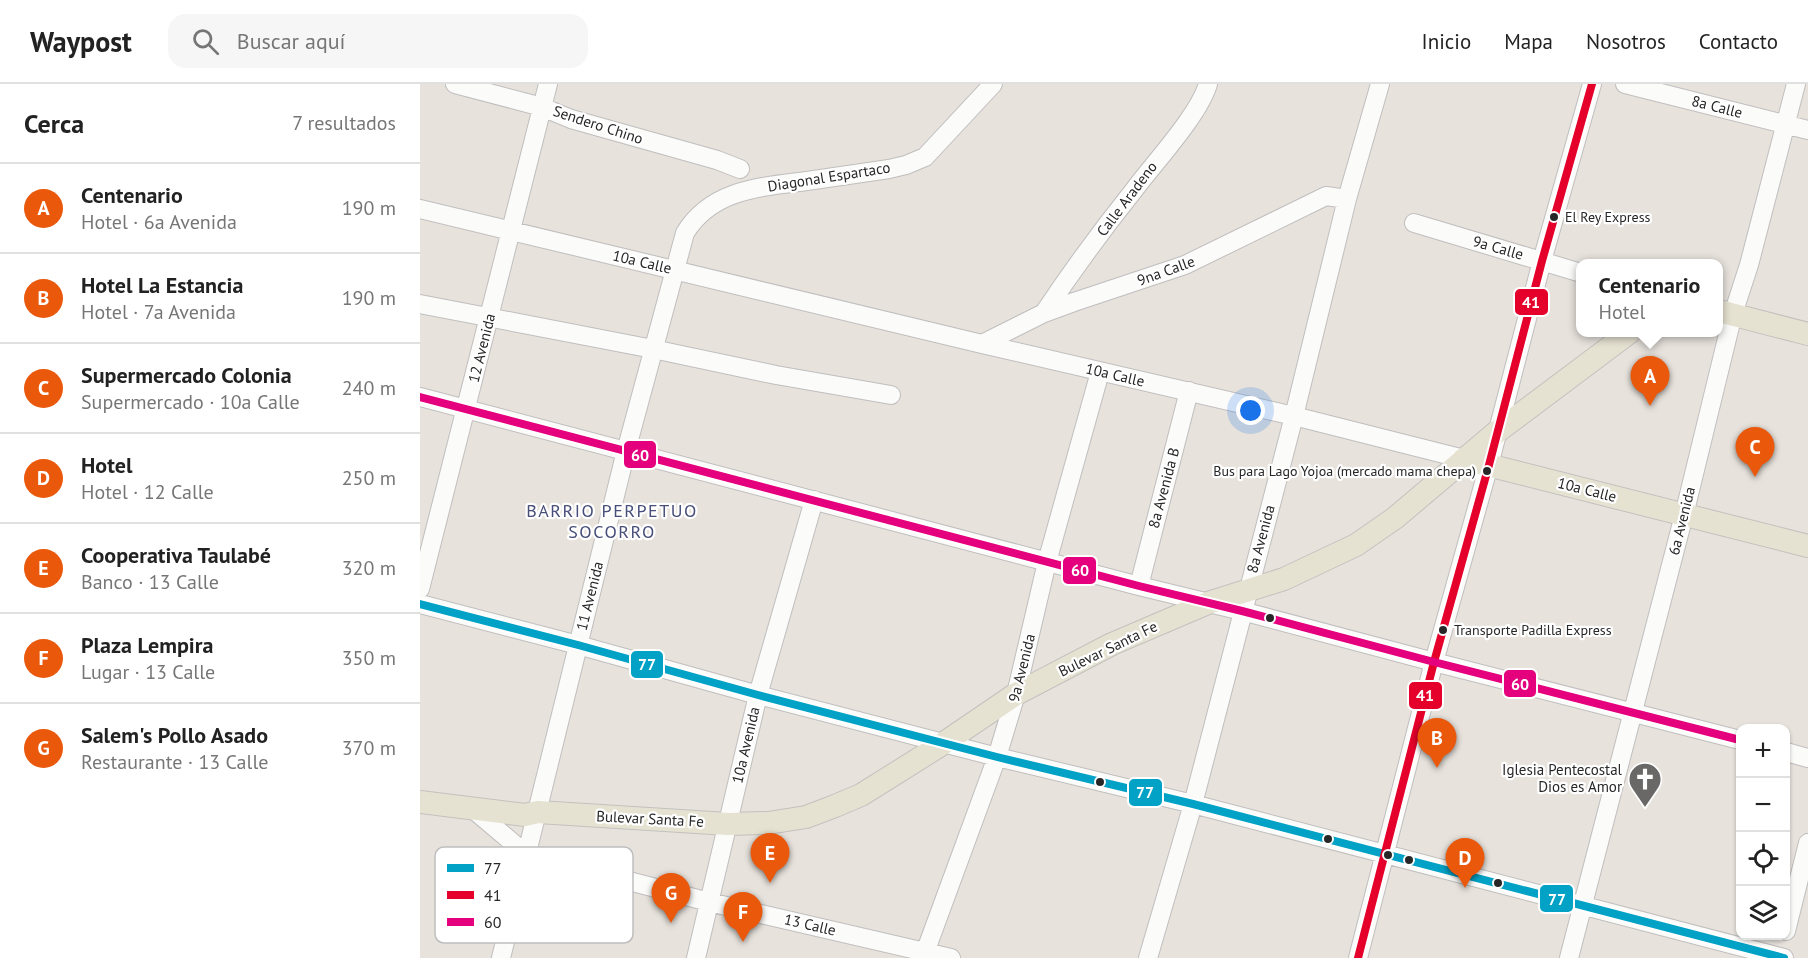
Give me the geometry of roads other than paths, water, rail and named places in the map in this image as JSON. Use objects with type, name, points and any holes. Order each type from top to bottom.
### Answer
[{"type":"main road","points":[[1726,313],[1808,334]]},
{"type":"main road","name":"Bulevar Santa Fe","points":[[420,802],[525,815],[538,812],[728,824],[768,823],[806,817],[835,806],[861,795],[1016,694],[1112,644],[1208,603],[1245,601],[1284,579],[1356,545],[1395,518],[1498,431],[1625,337]]},
{"type":"main road","name":"10a Calle","points":[[1464,459],[1808,546]]},
{"type":"main road","name":"Bulevar Santa Fe","points":[[420,790],[526,806],[538,812]]},
{"type":"street","name":"Sendero Chino","points":[[455,84],[542,107],[571,119],[717,160],[740,169]]},
{"type":"street","name":"12 Avenida","points":[[420,589],[548,84]]},
{"type":"street","name":"Diagonal Espartaco","points":[[675,270],[686,233],[692,222],[705,209],[747,189],[889,169],[925,157],[993,84]]},
{"type":"street","name":"Calle Aradeno","points":[[1044,314],[1122,204],[1191,115],[1208,84]]},
{"type":"street","name":"8a Avenida","points":[[1148,958],[1193,804],[1294,416],[1347,199],[1380,84]]},
{"type":"street","points":[[1358,958],[1434,662],[1592,84]]},
{"type":"street","name":"8a Calle","points":[[1625,84],[1808,130]]},
{"type":"street","name":"6a Avenida","points":[[1726,313],[1749,265],[1796,84]]},
{"type":"street","name":"9na Calle","points":[[982,344],[1074,302],[1185,265],[1326,196],[1347,199]]},
{"type":"street","name":"10a Calle","points":[[420,209],[1100,372],[1294,416],[1464,459]]},
{"type":"street","name":"9a Calle","points":[[1414,223],[1576,271]]},
{"type":"street","name":"11 Avenida","points":[[528,847],[626,451],[675,270]]},
{"type":"street","points":[[420,304],[490,316],[776,375],[891,395]]},
{"type":"street","name":"6a Avenida","points":[[1569,958],[1684,515],[1721,337]]},
{"type":"street","name":"9a Avenida","points":[[924,955],[997,757],[1016,694],[1047,562],[1100,372]]},
{"type":"street","name":"8a Avenida B","points":[[1139,586],[1189,391]]},
{"type":"street","points":[[420,397],[1208,603]]},
{"type":"street","name":"10a Avenida","points":[[696,958],[758,695],[814,500]]},
{"type":"street","points":[[1245,601],[1434,662],[1736,739]]},
{"type":"street","points":[[420,604],[758,695],[997,757],[1193,804],[1781,958],[1784,940]]},
{"type":"street","points":[[1790,753],[1808,758]]},
{"type":"street","name":"13 Calle","points":[[474,810],[518,847]]},
{"type":"street","points":[[1790,913],[1808,843]]},
{"type":"street","name":"13 Calle","points":[[633,882],[924,955],[951,958]]},
{"type":"street","name":"11 Avenida","points":[[501,958],[505,943]]},
{"type":"place","name":"El Rey Express","points":[[1554,217]]},
{"type":"place","name":"Centenario","points":[[1650,406]]},
{"type":"place","name":"Bus para Lago Yojoa (mercado mama chepa)","points":[[1487,471]]},
{"type":"place","name":"Supermercado Colonia","points":[[1755,477]]},
{"type":"place","name":"Transporte Padilla Express","points":[[1443,630]]},
{"type":"place","name":"Hotel La Estancia","points":[[1437,768]]},
{"type":"place","name":"Iglesia Pentecostal Dios es Amor","points":[[1645,808]]},
{"type":"place","name":"Cooperativa Taulabé","points":[[770,883]]},
{"type":"place","name":"Hotel","points":[[1465,888]]},
{"type":"place","name":"Salem's Pollo Asado","points":[[671,923]]},
{"type":"place","name":"Plaza Lempira","points":[[743,942]]},
{"type":"district","name":"BARRIO PERPETUO SOCORRO","points":[[612,521]]}]
